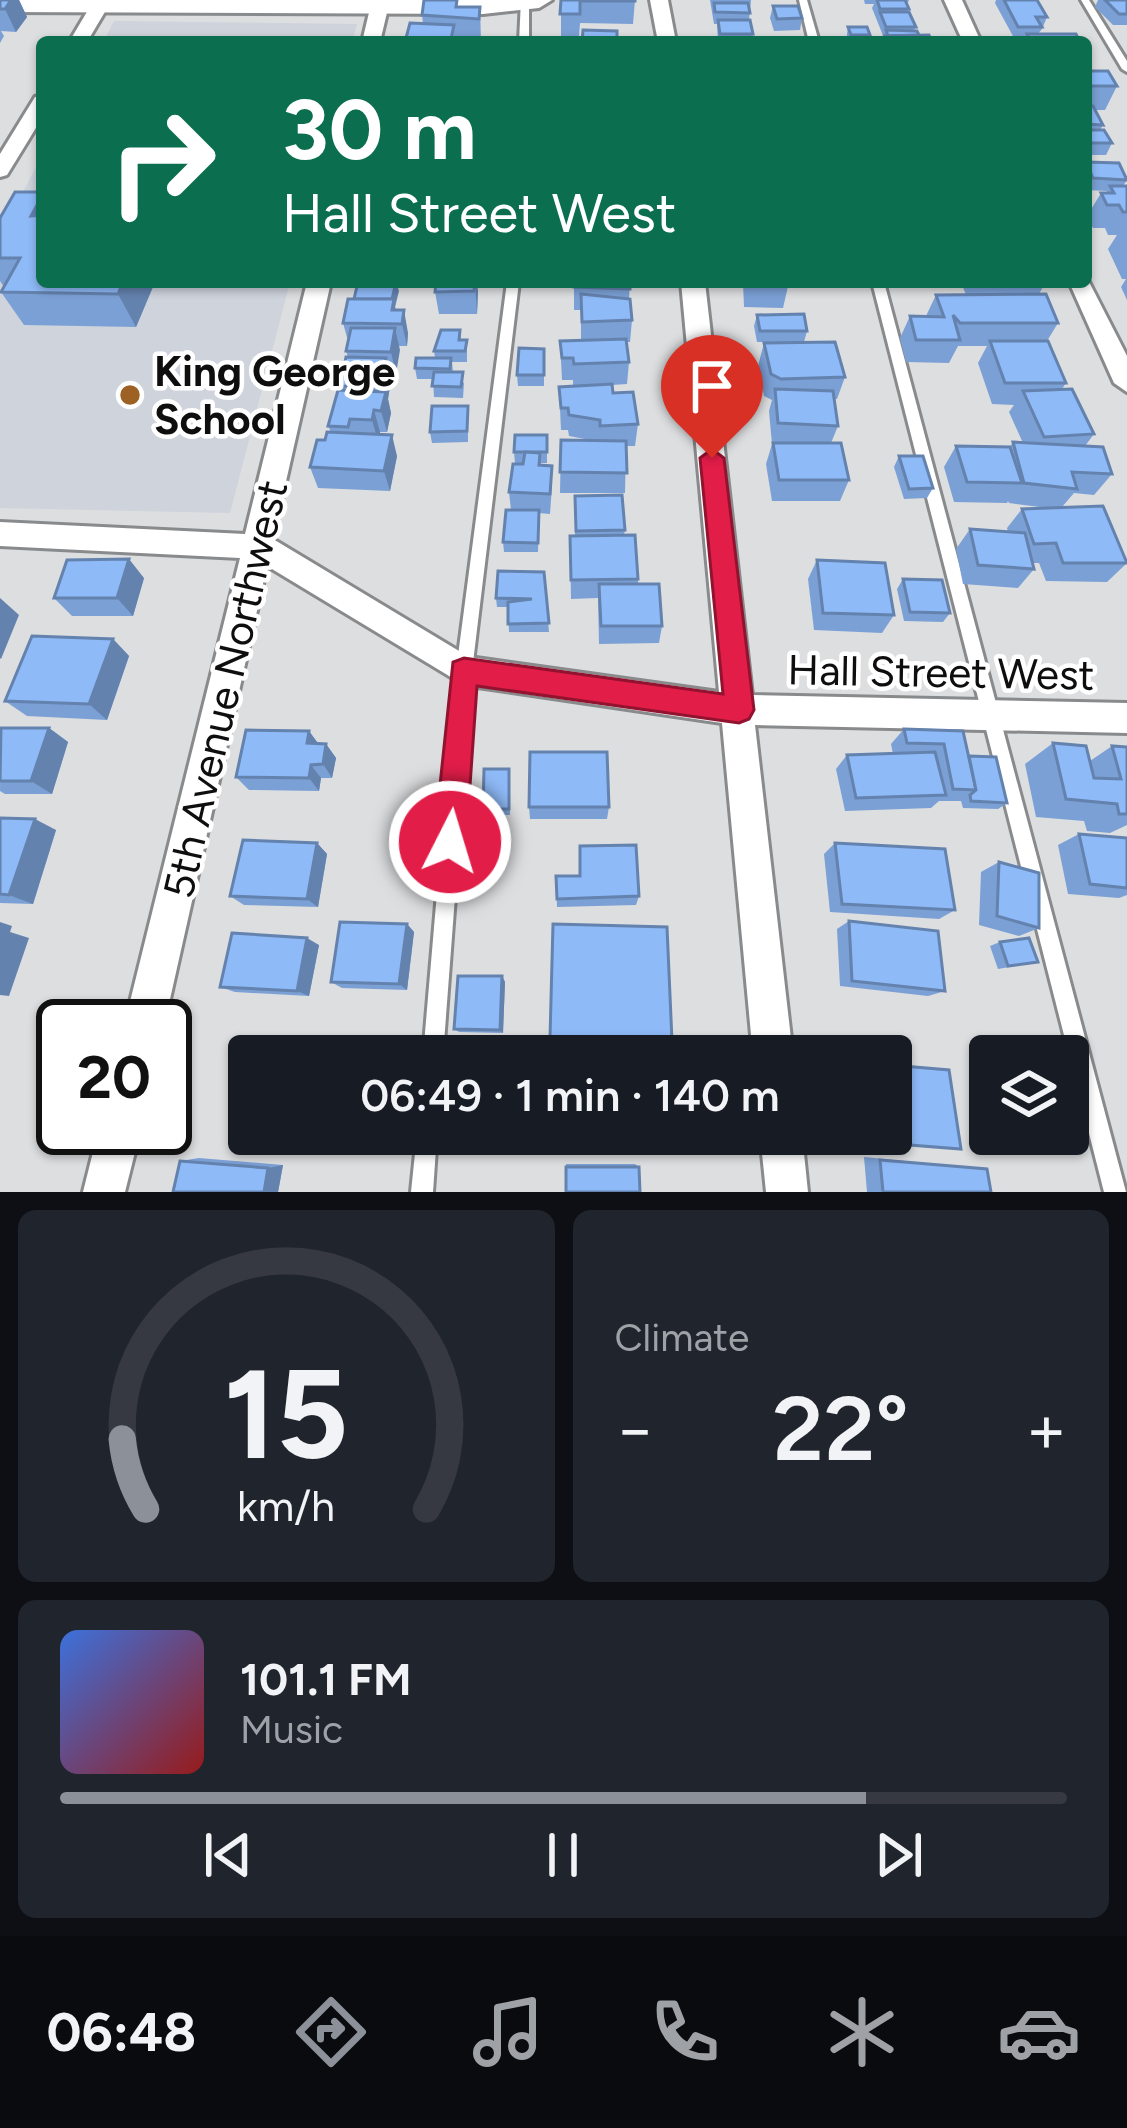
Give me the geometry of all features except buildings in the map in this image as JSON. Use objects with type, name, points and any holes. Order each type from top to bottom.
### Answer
[{"type":"street","points":[[640,0],[662,9]]},
{"type":"street","points":[[953,0],[969,36]]},
{"type":"street","points":[[82,36],[102,1]]},
{"type":"street","points":[[0,4],[529,1]]},
{"type":"street","points":[[372,36],[380,2]]},
{"type":"street","points":[[0,171],[36,111]]},
{"type":"street","name":"5th Avenue Northwest","points":[[151,999],[318,288]]},
{"type":"street","points":[[694,288],[771,1035]]},
{"type":"street","points":[[1084,288],[1127,383]]},
{"type":"street","name":"Hall Street West","points":[[0,534],[260,547],[464,671],[739,710],[1127,718]]},
{"type":"street","points":[[104,1192],[113,1155]]},
{"type":"street","points":[[783,1155],[787,1192]]},
{"type":"lane","points":[[802,0],[812,36]]},
{"type":"lane","points":[[1085,0],[1127,69]]},
{"type":"lane","points":[[525,36],[529,1]]},
{"type":"lane","points":[[435,1035],[464,671],[512,288]]},
{"type":"lane","points":[[880,288],[1115,1192]]},
{"type":"lane","points":[[422,1192],[425,1155]]},
{"type":"shaded area","points":[[114,21],[357,24],[354,36],[106,36]]},
{"type":"shaded area","name":"King George School","points":[[36,167],[36,288],[288,288],[230,513],[0,508],[0,235]]},
{"type":"place","name":"King George School","points":[[130,395]]},
{"type":"route","points":[[450,842],[464,671],[739,710],[712,458]]}]
